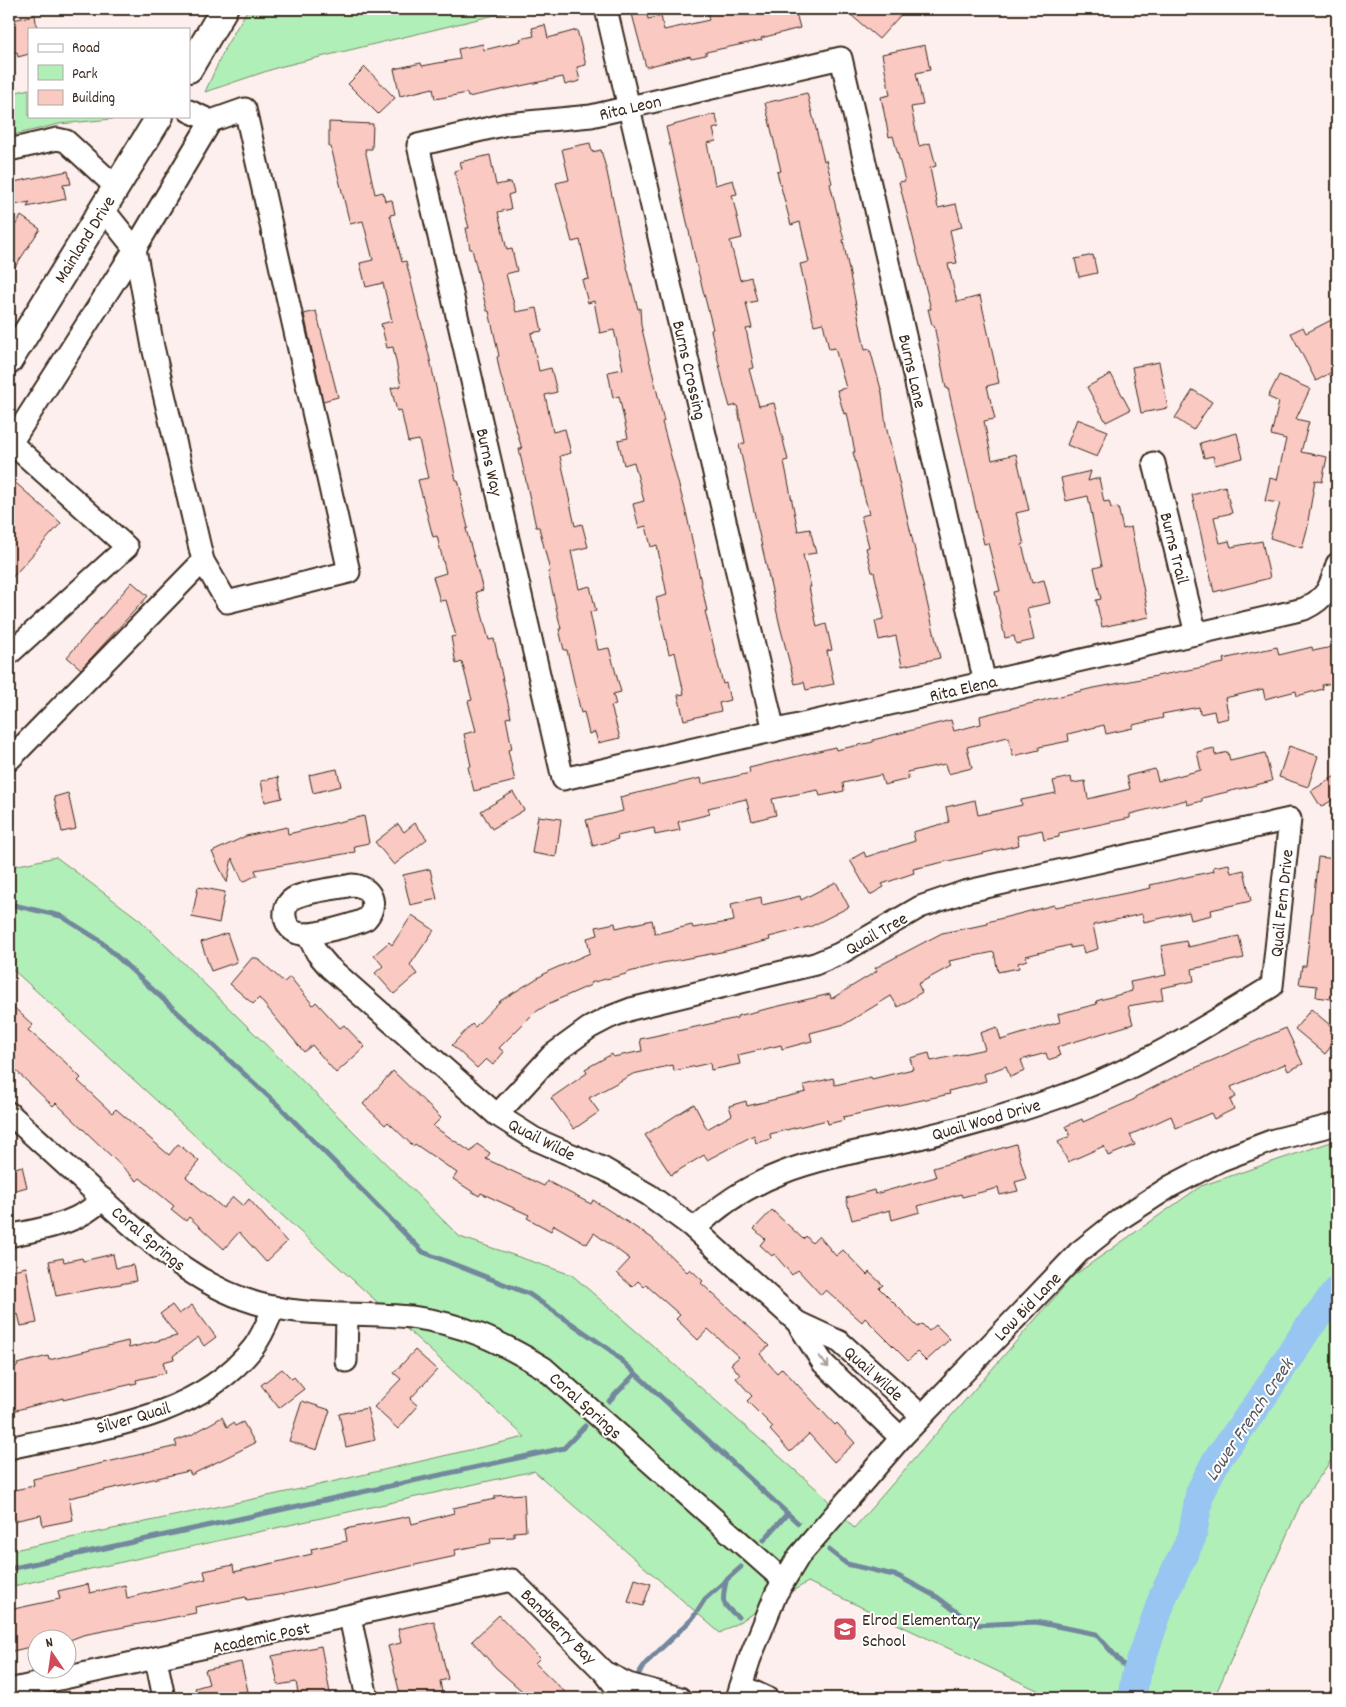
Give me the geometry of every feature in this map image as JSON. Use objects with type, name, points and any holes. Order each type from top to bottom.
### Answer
[{"type":"main road","points":[[190,67],[224,9]]},
{"type":"main road","name":"Mainland Drive","points":[[9,361],[159,118]]},
{"type":"street","name":"Burns Crossing","points":[[606,9],[774,731]]},
{"type":"street","name":"Rita Leon","points":[[418,145],[507,124],[590,116],[841,58]]},
{"type":"street","name":"Burns Lane","points":[[841,58],[985,683]]},
{"type":"street","points":[[9,150],[57,139],[66,141],[109,198],[135,250],[154,347],[203,561],[227,602],[349,572],[246,109],[211,121],[135,250],[10,442],[128,547],[9,654]]},
{"type":"street","points":[[190,111],[211,121]]},
{"type":"street","name":"Burns Way","points":[[418,145],[563,779]]},
{"type":"street","name":"Burns Trail","points":[[1154,463],[1196,634]]},
{"type":"street","points":[[9,760],[203,561]]},
{"type":"street","name":"Rita Elena","points":[[563,779],[1304,609],[1318,602],[1331,584],[1337,564]]},
{"type":"street","name":"Quail Fern Drive","points":[[1272,986],[1290,819]]},
{"type":"street","name":"Quail Tree","points":[[496,1115],[552,1056],[570,1041],[589,1028],[631,1009],[815,964],[839,954],[920,908],[964,892],[1290,819]]},
{"type":"street","name":"Quail Wilde","points":[[307,934],[314,948],[329,967],[496,1115],[535,1139],[604,1169],[627,1182],[649,1195],[695,1229],[797,1322],[823,1363],[901,1438]]},
{"type":"street","name":"Quail Wood Drive","points":[[695,1229],[724,1203],[743,1190],[785,1170],[964,1128],[1056,1099],[1165,1051],[1272,986]]},
{"type":"street","name":"Coral Springs","points":[[9,1114],[145,1239],[194,1276],[221,1290],[274,1307],[319,1314],[409,1317],[469,1330],[498,1341],[544,1368],[783,1580]]},
{"type":"street","name":"Low Bid Lane","points":[[739,1692],[783,1580],[799,1556],[901,1438],[1079,1252],[1123,1217],[1171,1186],[1222,1160],[1274,1140],[1337,1124]]},
{"type":"street","points":[[9,1236],[62,1224],[82,1216],[103,1199]]},
{"type":"street","name":"Silver Quail","points":[[9,1448],[150,1416],[195,1396],[236,1366],[253,1348],[263,1333],[274,1307]]},
{"type":"street","points":[[346,1361],[347,1315]]},
{"type":"street","name":"Quail Wilde","points":[[797,1322],[840,1342],[922,1416]]},
{"type":"street","name":"Academic Post","points":[[9,1690],[350,1617],[512,1580]]},
{"type":"street","name":"Bandberry Bay","points":[[512,1580],[605,1673],[624,1698]]},
{"type":"street","points":[[350,1617],[367,1698]]},
{"type":"street","points":[[156,1659],[164,1698]]},
{"type":"street","name":"Bandberry Bay","points":[[605,1673],[628,1684],[680,1698]]},
{"type":"street","points":[[739,1692],[767,1698]]},
{"type":"green space","points":[[248,9],[520,9],[279,67],[205,92],[226,46]]},
{"type":"green space","points":[[28,89],[28,118],[123,118],[59,124],[9,136],[9,94]]},
{"type":"green space","points":[[56,857],[140,920],[460,1237],[572,1275],[819,1491],[854,1528],[1073,1276],[1201,1186],[1337,1140],[1337,1452],[1301,1503],[1214,1698],[1054,1698],[808,1582],[720,1633],[534,1471],[9,1587],[9,1551],[310,1487],[525,1437],[9,966],[9,867]]},
{"type":"building","points":[[707,9],[795,9],[800,28],[761,38],[762,40],[706,52],[706,55],[691,58],[690,56],[646,67],[632,14],[646,10],[648,19],[661,16],[664,30],[709,20]]},
{"type":"building","points":[[844,9],[906,9],[879,39]]},
{"type":"building","points":[[35,15],[37,28],[28,28],[28,54],[18,57],[17,52],[9,54],[9,21]]},
{"type":"building","points":[[545,25],[548,38],[577,30],[586,65],[577,67],[580,81],[565,85],[563,77],[468,97],[467,93],[435,99],[433,88],[400,96],[394,69],[421,63],[422,66],[460,59],[458,49],[483,44],[484,50],[521,41],[520,39],[534,36],[532,28]]},
{"type":"building","points":[[925,45],[930,70],[916,73],[923,105],[911,107],[919,146],[930,143],[936,166],[930,168],[938,208],[956,204],[962,227],[950,230],[957,263],[948,264],[957,302],[980,296],[999,383],[987,386],[995,419],[984,421],[992,460],[1016,454],[1029,510],[1016,513],[1024,544],[1022,545],[1032,583],[1044,580],[1050,603],[1027,608],[1034,640],[1016,644],[1014,636],[1005,638],[995,592],[1000,591],[988,543],[984,544],[948,388],[946,388],[934,325],[932,325],[928,309],[931,309],[899,182],[905,181],[893,136],[889,137],[881,97],[890,95],[882,54]]},
{"type":"building","points":[[365,67],[395,98],[378,114],[348,84]]},
{"type":"building","points":[[807,93],[824,161],[826,160],[832,183],[830,184],[844,240],[865,350],[870,349],[882,393],[886,426],[940,658],[902,666],[896,636],[879,640],[875,621],[883,619],[883,612],[874,572],[872,572],[866,548],[869,547],[861,516],[869,514],[853,452],[855,452],[847,413],[844,414],[837,390],[846,388],[835,348],[829,349],[823,323],[814,325],[800,264],[809,262],[800,222],[791,225],[777,172],[781,171],[765,103]]},
{"type":"building","points":[[715,114],[719,127],[713,129],[716,141],[707,143],[715,185],[733,180],[737,194],[732,195],[742,238],[730,241],[740,280],[751,277],[757,301],[746,303],[752,328],[746,329],[754,368],[749,369],[759,406],[774,403],[788,460],[784,461],[798,531],[810,529],[816,553],[803,555],[811,587],[809,587],[817,627],[826,624],[832,650],[827,651],[834,684],[806,690],[804,682],[795,684],[780,626],[739,445],[745,443],[737,405],[730,407],[724,386],[711,330],[713,329],[696,263],[666,127]]},
{"type":"building","points":[[329,122],[373,124],[372,149],[365,149],[375,194],[383,192],[385,201],[392,200],[395,214],[390,215],[402,262],[406,261],[429,355],[456,480],[458,480],[462,496],[460,496],[468,528],[466,529],[483,590],[476,592],[489,640],[494,639],[511,717],[506,718],[512,749],[508,750],[515,781],[474,791],[468,767],[471,766],[464,734],[476,731],[468,701],[472,700],[462,662],[456,664],[451,637],[456,636],[446,600],[440,601],[433,577],[446,573],[437,536],[433,537],[418,480],[428,478],[419,440],[408,442],[401,410],[397,411],[391,388],[401,386],[393,347],[387,348],[381,324],[392,321],[383,283],[366,287],[360,263],[373,260],[363,221],[350,224],[331,147],[329,147]]},
{"type":"building","points":[[590,143],[592,152],[601,150],[607,172],[626,263],[638,309],[640,308],[641,325],[664,421],[662,422],[687,516],[707,611],[705,611],[723,684],[726,683],[730,700],[719,703],[721,711],[684,720],[678,695],[684,694],[675,652],[669,654],[656,598],[667,595],[657,545],[651,547],[646,526],[639,528],[633,504],[644,501],[634,462],[624,465],[618,440],[628,438],[619,396],[613,398],[608,372],[623,369],[614,330],[600,333],[594,301],[588,303],[582,280],[589,279],[580,240],[572,242],[556,183],[569,180],[562,149]]},
{"type":"building","points":[[490,155],[496,185],[511,182],[514,193],[508,195],[511,209],[498,212],[507,250],[512,249],[517,271],[506,274],[516,312],[537,308],[542,331],[531,333],[539,371],[551,368],[557,392],[545,395],[553,432],[565,429],[571,453],[560,456],[575,526],[582,524],[588,547],[571,551],[579,589],[590,586],[596,611],[590,612],[598,650],[609,648],[621,692],[613,694],[616,705],[611,706],[620,738],[598,743],[595,732],[589,734],[584,712],[581,713],[567,650],[564,650],[548,572],[550,571],[539,527],[536,527],[519,449],[522,449],[500,373],[497,357],[499,356],[489,311],[487,311],[472,249],[470,249],[466,228],[469,228],[454,171],[462,169],[460,162]]},
{"type":"building","points":[[68,171],[71,184],[63,185],[66,199],[27,207],[30,202],[9,206],[9,183]]},
{"type":"building","points":[[21,216],[40,229],[9,276],[9,235]]},
{"type":"building","points":[[1093,255],[1097,273],[1079,277],[1075,259]]},
{"type":"building","points":[[316,311],[338,397],[323,401],[304,314]]},
{"type":"building","points":[[1337,317],[1337,369],[1316,381],[1291,333],[1303,327],[1306,333]]},
{"type":"building","points":[[1159,362],[1168,408],[1141,413],[1132,367]]},
{"type":"building","points":[[1111,374],[1130,410],[1106,422],[1087,387]]},
{"type":"building","points":[[1279,375],[1310,389],[1296,419],[1309,422],[1301,452],[1327,457],[1322,482],[1315,480],[1309,522],[1302,548],[1270,538],[1280,503],[1265,501],[1270,478],[1277,480],[1286,439],[1271,435],[1279,402],[1268,397]]},
{"type":"building","points":[[1193,390],[1212,402],[1193,430],[1175,418]]},
{"type":"building","points":[[1077,419],[1108,431],[1097,457],[1067,445]]},
{"type":"building","points":[[1237,433],[1243,458],[1215,465],[1213,456],[1204,458],[1200,443]]},
{"type":"building","points":[[1091,471],[1088,481],[1099,478],[1104,502],[1109,501],[1111,508],[1118,507],[1123,529],[1131,527],[1149,617],[1102,627],[1096,600],[1101,599],[1094,568],[1102,566],[1088,496],[1066,501],[1061,478]]},
{"type":"building","points":[[9,477],[61,523],[9,581]]},
{"type":"building","points":[[1225,486],[1232,513],[1214,517],[1220,543],[1229,541],[1231,547],[1262,541],[1270,578],[1214,592],[1192,495]]},
{"type":"building","points":[[132,582],[148,596],[81,669],[67,657]]},
{"type":"building","points":[[1337,646],[1337,682],[1322,685],[1323,689],[1297,696],[1296,691],[1265,699],[1263,689],[1225,698],[1229,718],[1216,721],[1214,711],[1200,714],[1199,707],[1162,714],[1163,718],[1133,725],[1133,728],[1106,734],[1104,725],[1068,734],[1069,741],[1039,747],[1039,750],[1013,756],[1008,737],[967,747],[972,768],[948,774],[945,764],[907,772],[909,779],[884,785],[881,775],[843,783],[844,791],[820,796],[818,790],[772,799],[776,815],[752,821],[746,799],[708,808],[710,814],[678,822],[680,830],[655,835],[654,828],[617,836],[618,839],[593,846],[586,820],[623,811],[620,797],[701,778],[702,784],[750,773],[749,768],[835,747],[836,750],[873,742],[873,740],[951,720],[954,731],[981,724],[980,716],[1089,689],[1224,663],[1223,659],[1277,647],[1279,655],[1312,647],[1313,651]]},
{"type":"building","points":[[1289,746],[1318,756],[1308,787],[1279,777]]},
{"type":"building","points":[[1214,748],[1215,755],[1228,752],[1230,761],[1265,753],[1272,781],[1202,798],[1202,801],[1187,805],[1186,800],[1130,814],[1130,818],[1059,833],[1059,837],[1044,840],[1042,830],[1017,836],[1019,845],[913,869],[914,873],[882,884],[884,887],[870,895],[850,860],[864,852],[866,857],[915,841],[913,832],[949,822],[946,807],[975,800],[978,815],[1022,805],[1021,800],[1056,793],[1053,781],[1071,777],[1072,783],[1085,781],[1088,799],[1130,789],[1127,776],[1155,769],[1158,781],[1201,770],[1197,752]]},
{"type":"building","points":[[337,769],[341,786],[313,793],[309,775]]},
{"type":"building","points":[[1337,775],[1337,797],[1321,807],[1311,791]]},
{"type":"building","points":[[278,777],[282,798],[265,802],[261,781]]},
{"type":"building","points":[[513,792],[524,810],[492,829],[481,811]]},
{"type":"building","points":[[68,793],[76,829],[62,832],[54,797]]},
{"type":"building","points":[[364,816],[369,843],[354,846],[355,852],[255,870],[257,875],[243,882],[232,858],[227,883],[212,852],[246,836],[287,827],[288,834]]},
{"type":"building","points":[[538,816],[561,819],[556,857],[532,853]]},
{"type":"building","points":[[415,823],[427,839],[394,865],[375,842],[398,824],[404,832]]},
{"type":"building","points":[[1318,857],[1337,859],[1337,1000],[1316,997],[1317,986],[1299,984],[1302,966],[1306,966]]},
{"type":"building","points":[[1229,864],[1231,873],[1244,870],[1251,901],[1211,910],[1212,915],[1191,920],[1189,912],[1144,922],[1142,914],[1093,925],[1098,949],[1084,953],[1082,946],[1070,948],[1070,945],[1026,956],[1027,960],[1018,963],[1019,968],[998,972],[994,952],[949,961],[951,966],[918,984],[922,992],[898,1007],[891,996],[845,1024],[810,1033],[812,1041],[782,1049],[781,1045],[738,1055],[740,1064],[711,1070],[710,1063],[674,1071],[673,1065],[633,1074],[589,1098],[599,1112],[574,1129],[551,1098],[587,1073],[585,1069],[612,1054],[613,1057],[642,1051],[640,1039],[737,1018],[737,1016],[830,994],[831,999],[877,971],[875,968],[942,933],[988,924],[987,922],[1054,905],[1055,907],[1151,888],[1150,885],[1214,871],[1213,867]]},
{"type":"building","points":[[430,869],[437,899],[410,905],[403,875]]},
{"type":"building","points":[[836,882],[849,907],[812,926],[769,937],[770,940],[721,952],[662,963],[590,983],[591,985],[550,1003],[534,1013],[499,1048],[504,1052],[493,1065],[486,1059],[477,1068],[452,1045],[472,1024],[475,1027],[500,1001],[549,971],[590,953],[587,938],[598,935],[596,927],[615,923],[616,928],[652,920],[655,934],[692,925],[693,928],[734,921],[731,904],[761,897],[762,905],[800,896],[801,900]]},
{"type":"building","points":[[198,887],[225,892],[219,923],[192,917]]},
{"type":"building","points":[[412,915],[434,930],[410,965],[417,974],[394,994],[375,973],[383,966],[374,955],[389,942],[392,945]]},
{"type":"building","points":[[227,933],[237,962],[211,971],[201,942]]},
{"type":"building","points":[[1239,936],[1244,958],[1192,969],[1194,981],[1161,988],[1163,1000],[1128,1006],[1133,1024],[1057,1047],[1060,1056],[1048,1060],[1046,1053],[1021,1060],[1025,1071],[1010,1077],[1006,1066],[984,1074],[986,1081],[949,1091],[950,1094],[843,1117],[844,1120],[828,1124],[827,1120],[770,1134],[771,1139],[756,1143],[754,1135],[707,1160],[704,1155],[671,1175],[645,1135],[694,1104],[707,1129],[732,1115],[729,1106],[746,1101],[747,1106],[806,1092],[804,1085],[833,1078],[835,1085],[871,1077],[872,1079],[913,1069],[910,1058],[929,1053],[931,1061],[985,1049],[980,1033],[997,1027],[1001,1040],[1060,1022],[1058,1014],[1097,1004],[1096,1001],[1132,991],[1130,982],[1166,975],[1161,946],[1186,941],[1188,947]]},
{"type":"building","points":[[252,958],[257,958],[284,982],[290,977],[313,1005],[316,1002],[340,1028],[344,1025],[365,1047],[336,1073],[312,1045],[304,1052],[259,998],[253,1004],[230,984]]},
{"type":"building","points":[[9,1003],[33,1025],[28,1030],[64,1061],[81,1078],[78,1081],[112,1113],[116,1109],[169,1155],[178,1144],[199,1161],[186,1177],[223,1208],[233,1197],[243,1206],[249,1199],[287,1242],[266,1262],[239,1232],[224,1249],[189,1217],[186,1221],[171,1209],[174,1206],[140,1178],[137,1181],[56,1103],[53,1106],[9,1064]]},
{"type":"building","points":[[1311,1009],[1337,1031],[1337,1039],[1325,1054],[1295,1029]]},
{"type":"building","points":[[1286,1028],[1303,1064],[1288,1071],[1285,1064],[1231,1087],[1236,1097],[1230,1100],[1234,1109],[1214,1119],[1211,1113],[1176,1128],[1171,1116],[1130,1135],[1135,1145],[1108,1156],[1104,1146],[1068,1162],[1058,1142],[1070,1136],[1066,1126],[1082,1119],[1083,1122],[1135,1099],[1135,1097],[1170,1079]]},
{"type":"building","points":[[393,1071],[441,1118],[433,1126],[471,1152],[477,1144],[490,1153],[486,1159],[544,1186],[547,1181],[591,1204],[593,1200],[652,1238],[687,1272],[690,1269],[703,1281],[701,1283],[769,1346],[760,1354],[777,1373],[782,1368],[835,1425],[837,1423],[855,1443],[834,1462],[809,1434],[790,1452],[770,1430],[773,1427],[747,1401],[752,1396],[736,1378],[740,1375],[731,1364],[739,1357],[708,1329],[698,1340],[676,1319],[680,1315],[646,1285],[644,1287],[638,1281],[632,1287],[617,1273],[630,1259],[594,1233],[587,1244],[554,1225],[551,1231],[527,1218],[529,1215],[481,1193],[479,1196],[453,1179],[457,1173],[415,1144],[413,1146],[388,1122],[385,1125],[363,1104]]},
{"type":"building","points":[[1016,1144],[1026,1179],[1015,1182],[1018,1191],[1000,1195],[998,1188],[962,1197],[961,1194],[918,1206],[920,1212],[892,1220],[890,1210],[852,1220],[846,1198],[874,1190],[875,1194],[936,1177],[933,1168]]},
{"type":"building","points":[[22,1166],[27,1187],[9,1192],[9,1170]]},
{"type":"building","points":[[772,1210],[803,1239],[806,1236],[812,1243],[819,1236],[836,1256],[843,1250],[867,1275],[869,1272],[883,1285],[879,1288],[918,1327],[922,1324],[929,1331],[936,1325],[950,1339],[926,1361],[917,1352],[908,1361],[865,1318],[862,1322],[826,1290],[821,1295],[798,1270],[792,1275],[774,1254],[772,1256],[760,1245],[765,1239],[754,1229]]},
{"type":"building","points":[[113,1254],[116,1268],[133,1265],[136,1281],[56,1296],[49,1261],[63,1258],[64,1262],[82,1258],[83,1261]]},
{"type":"building","points":[[26,1267],[37,1323],[21,1326],[18,1314],[9,1316],[9,1271]]},
{"type":"building","points":[[172,1305],[179,1314],[192,1305],[216,1337],[204,1346],[198,1337],[173,1356],[174,1359],[163,1362],[166,1373],[136,1380],[137,1383],[63,1400],[63,1398],[9,1412],[9,1368],[48,1356],[49,1360],[128,1341],[129,1348],[177,1336],[160,1314]]},
{"type":"building","points":[[415,1350],[437,1370],[410,1399],[418,1406],[398,1429],[374,1407],[401,1379],[394,1373]]},
{"type":"building","points":[[282,1369],[292,1379],[294,1377],[304,1389],[279,1408],[261,1385]]},
{"type":"building","points":[[302,1401],[330,1410],[317,1450],[289,1441]]},
{"type":"building","points":[[367,1408],[375,1440],[346,1447],[339,1414]]},
{"type":"building","points":[[222,1417],[227,1427],[233,1423],[235,1426],[243,1422],[255,1443],[191,1475],[189,1471],[69,1498],[73,1520],[43,1526],[41,1515],[9,1522],[9,1491],[34,1486],[33,1479],[177,1446],[175,1441],[191,1435]]},
{"type":"building","points":[[524,1494],[526,1531],[514,1532],[514,1537],[490,1538],[491,1543],[455,1550],[456,1556],[284,1594],[247,1600],[246,1597],[195,1607],[196,1613],[78,1637],[78,1630],[28,1630],[28,1647],[9,1652],[9,1610],[60,1599],[58,1591],[88,1584],[90,1593],[125,1585],[127,1598],[206,1579],[204,1571],[233,1565],[234,1572],[312,1554],[311,1549],[347,1541],[345,1529],[410,1516],[412,1524],[454,1513],[453,1508],[495,1499],[495,1496]]},
{"type":"building","points":[[635,1579],[651,1584],[643,1606],[628,1602]]},
{"type":"building","points":[[499,1615],[540,1658],[535,1663],[565,1692],[558,1698],[530,1698],[496,1668],[472,1641]]},
{"type":"building","points":[[434,1621],[448,1679],[440,1681],[443,1698],[401,1698],[388,1646],[401,1643],[398,1629]]},
{"type":"building","points":[[321,1646],[331,1698],[299,1698],[296,1682],[278,1685],[272,1656]]},
{"type":"building","points":[[241,1662],[248,1691],[219,1698],[198,1698],[195,1688],[209,1684],[205,1670]]},
{"type":"waterway","points":[[9,904],[61,916],[99,940],[280,1107],[423,1252],[529,1294],[610,1350],[798,1523]]},
{"type":"waterway","name":"Lower French Creek","points":[[1132,1698],[1135,1678],[1164,1594],[1192,1537],[1200,1492],[1216,1461],[1260,1401],[1308,1328],[1337,1291]]},
{"type":"waterway","points":[[609,1401],[635,1374]]},
{"type":"waterway","points":[[9,1569],[564,1448],[585,1426]]},
{"type":"waterway","points":[[764,1540],[787,1514]]},
{"type":"waterway","points":[[829,1550],[847,1564],[898,1576],[937,1597],[974,1625],[1036,1622],[1096,1634],[1135,1678]]},
{"type":"waterway","points":[[639,1673],[646,1663],[692,1619],[705,1599],[741,1567]]},
{"type":"waterway","points":[[726,1582],[724,1602],[738,1617]]},
{"type":"place","name":"Elrod Elementary School","points":[[845,1629]]}]
